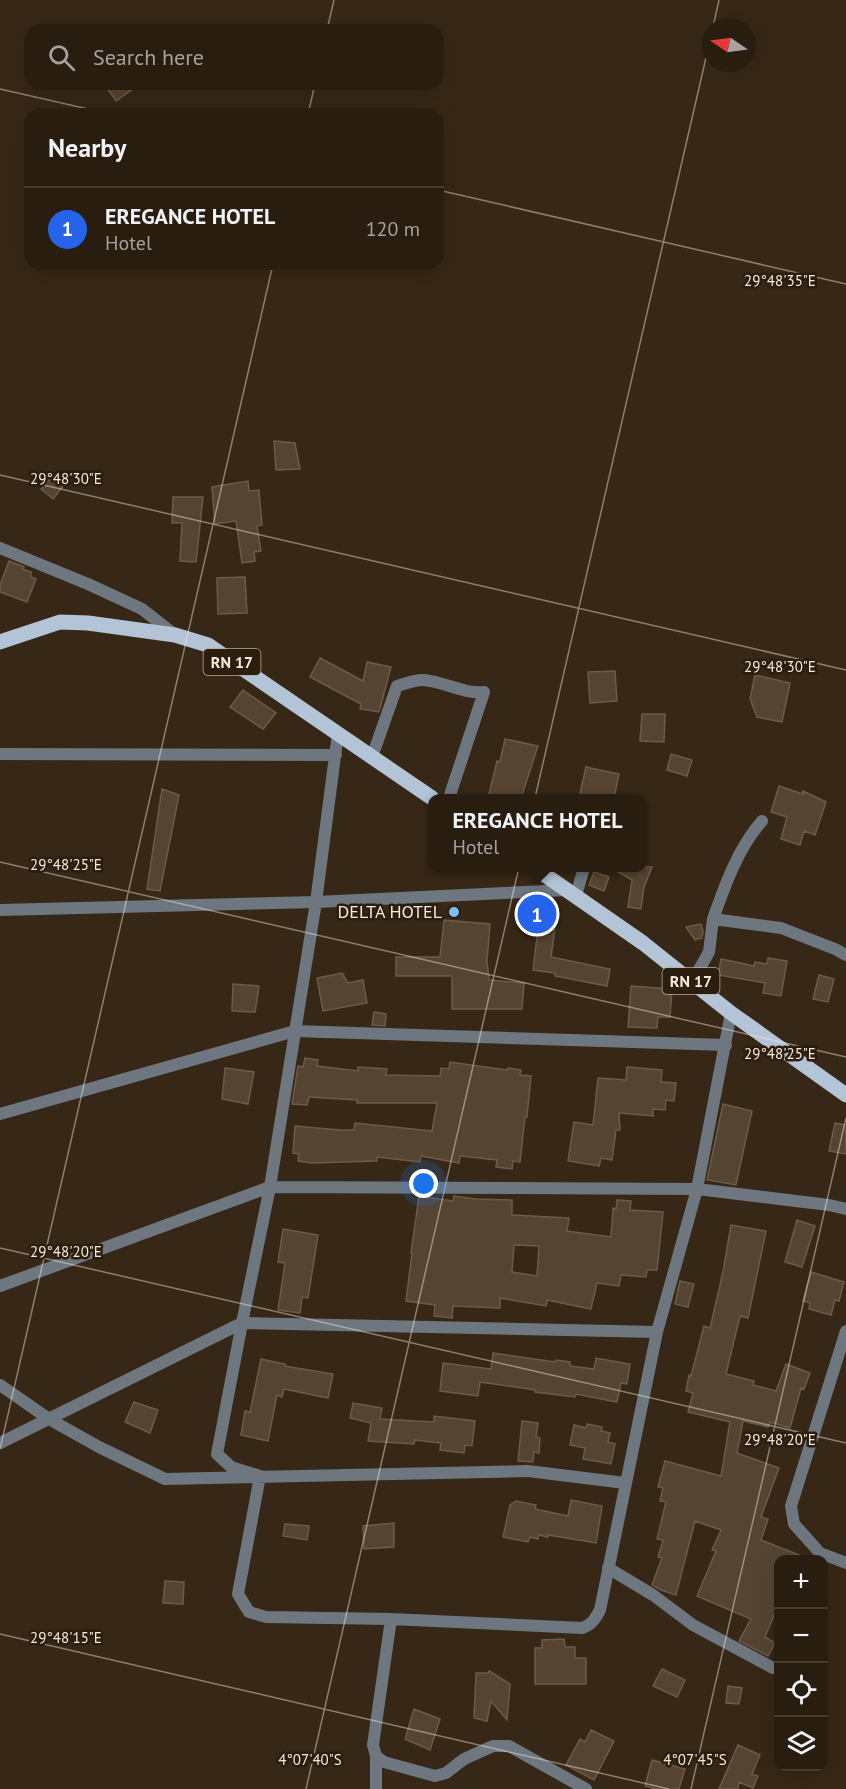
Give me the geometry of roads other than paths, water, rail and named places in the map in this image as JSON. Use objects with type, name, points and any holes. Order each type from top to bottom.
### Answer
[{"type":"main road","name":"RN 17","points":[[0,642],[60,622],[88,622],[175,635],[208,645],[428,795]]},
{"type":"main road","name":"RN 17","points":[[542,872],[643,943],[731,1013],[846,1095]]},
{"type":"street","points":[[0,548],[142,609],[175,635]]},
{"type":"street","points":[[372,757],[397,686],[422,680],[449,685],[472,693],[484,692],[450,794]]},
{"type":"street","points":[[260,1476],[231,1467],[218,1454],[270,1187],[316,902],[338,733]]},
{"type":"street","points":[[0,754],[336,755]]},
{"type":"street","points":[[692,982],[709,952],[713,919],[727,879],[762,820]]},
{"type":"street","points":[[0,910],[572,893],[582,872]]},
{"type":"street","points":[[713,919],[781,928],[845,953]]},
{"type":"street","points":[[260,1476],[238,1594],[249,1612],[266,1617],[391,1619],[582,1628],[594,1621],[600,1610],[657,1332],[697,1189],[731,1013]]},
{"type":"street","points":[[0,1114],[295,1031],[726,1045]]},
{"type":"street","points":[[0,1286],[270,1187],[697,1189],[846,1209]]},
{"type":"street","points":[[0,1443],[242,1323],[657,1332]]},
{"type":"street","points":[[846,1331],[791,1506],[794,1524],[820,1553],[846,1563]]},
{"type":"street","points":[[0,1385],[49,1419],[99,1447],[165,1479],[528,1471],[625,1483]]},
{"type":"street","points":[[608,1568],[653,1595],[693,1625],[773,1668]]},
{"type":"street","points":[[376,1789],[376,1756],[373,1745],[391,1619]]},
{"type":"street","points":[[376,1756],[384,1762],[435,1776],[446,1773],[464,1759],[493,1746],[508,1746],[586,1789]]},
{"type":"place","name":"DELTA HOTEL","points":[[454,912]]},
{"type":"place","name":"EREGANCE HOTEL","points":[[537,914]]}]
